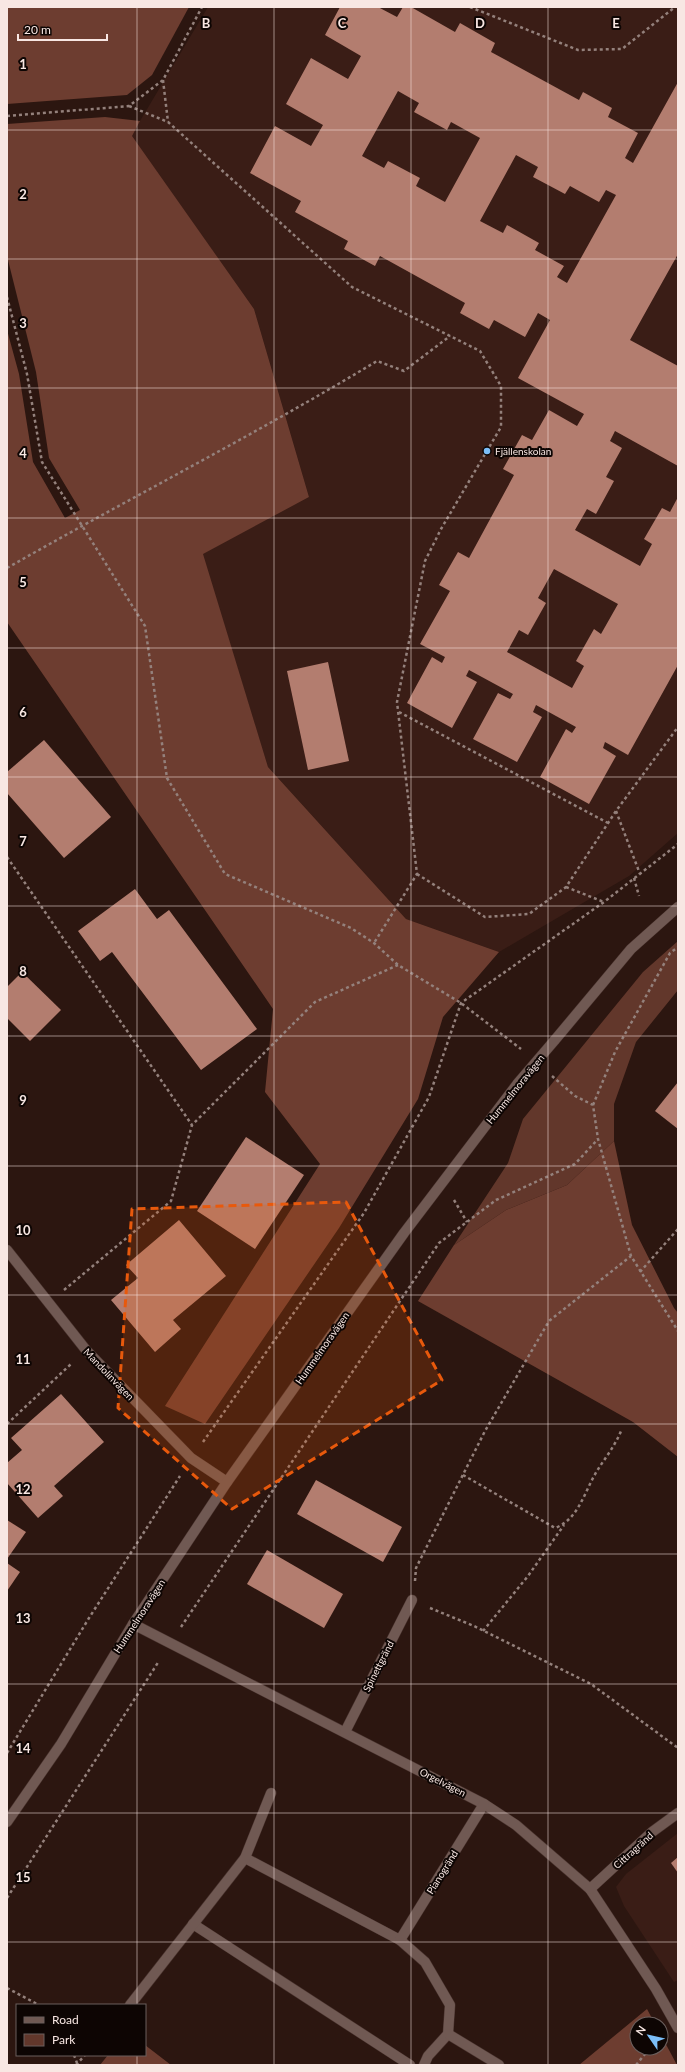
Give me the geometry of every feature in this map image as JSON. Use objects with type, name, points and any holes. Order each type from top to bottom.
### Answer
[{"type":"street","name":"Hummelmoravägen","points":[[7,1822],[61,1744],[133,1624],[227,1482],[404,1233],[518,1083],[631,949],[678,907]]},
{"type":"street","name":"Mandolinvägen","points":[[7,1250],[50,1302],[86,1350],[191,1458],[227,1482]]},
{"type":"street","name":"Spinettgränd","points":[[345,1732],[412,1600]]},
{"type":"street","name":"Orgelvägen","points":[[133,1624],[484,1804],[516,1825],[590,1889],[656,1989],[678,2028]]},
{"type":"street","points":[[131,2004],[245,1858],[271,1793]]},
{"type":"street","name":"Pianogränd","points":[[400,1940],[484,1804]]},
{"type":"street","name":"Cittragränd","points":[[590,1889],[652,1832],[678,1813]]},
{"type":"street","points":[[245,1858],[400,1940],[426,1962],[450,2005],[448,2034],[428,2056],[424,2065]]},
{"type":"street","points":[[193,1924],[410,2065]]},
{"type":"street","points":[[448,2034],[499,2065]]},
{"type":"path","points":[[129,106],[163,80],[202,7]]},
{"type":"path","points":[[470,7],[578,50],[622,49],[675,7]]},
{"type":"path","points":[[163,80],[168,122]]},
{"type":"path","points":[[7,116],[129,106],[168,122],[352,287],[480,351],[501,386],[501,427],[441,529],[425,561],[397,702],[417,874],[374,943]]},
{"type":"path","points":[[7,297],[27,374],[42,462],[145,626],[167,778],[225,874],[352,928],[374,943],[398,965],[461,1003],[522,1050]]},
{"type":"path","points":[[7,568],[81,526],[297,409],[377,361],[404,371],[450,336]]},
{"type":"path","points":[[398,712],[608,823]]},
{"type":"path","points":[[417,874],[485,917],[529,914],[566,888],[616,810],[678,727]]},
{"type":"path","points":[[616,810],[640,874]]},
{"type":"path","points":[[7,1753],[89,1618],[191,1458],[364,1213],[430,1097],[461,1003],[604,902],[678,844]]},
{"type":"path","points":[[7,857],[192,1125]]},
{"type":"path","points":[[634,878],[639,896]]},
{"type":"path","points":[[566,888],[604,902]]},
{"type":"path","points":[[678,947],[670,953],[615,1052],[593,1105],[598,1139],[631,1256],[678,1331]]},
{"type":"path","points":[[50,1302],[171,1201],[192,1125],[315,1002],[398,965]]},
{"type":"path","points":[[546,1070],[575,1096],[593,1105]]},
{"type":"path","points":[[7,1898],[170,1643],[439,1243],[496,1200],[575,1164],[598,1139]]},
{"type":"path","points":[[454,1200],[467,1222]]},
{"type":"path","points":[[640,1272],[678,1229]]},
{"type":"path","points":[[631,1256],[549,1321],[485,1431],[416,1568],[412,1600],[483,1631],[591,1684],[678,1748]]},
{"type":"path","points":[[7,1424],[86,1350]]},
{"type":"path","points":[[483,1631],[528,1576],[564,1524],[581,1504],[596,1472],[618,1440],[621,1431]]},
{"type":"path","points":[[463,1475],[554,1528],[564,1524]]},
{"type":"path","points":[[7,1988],[37,2004]]},
{"type":"path","points":[[76,2064],[84,2056]]},
{"type":"path","points":[[636,2065],[643,2056]]},
{"type":"highlighted area","points":[[346,1202],[442,1380],[232,1509],[118,1408],[132,1209]]},
{"type":"shaded area","points":[[7,7],[189,7],[152,75],[127,95],[7,104]]},
{"type":"shaded area","name":"Fjällenskolan","points":[[208,7],[678,7],[678,833],[629,876],[499,952],[406,919],[268,767],[202,554],[309,497],[254,309],[131,136]]},
{"type":"shaded area","points":[[105,117],[140,121],[132,136],[254,309],[309,497],[203,554],[268,767],[406,919],[499,952],[443,1017],[418,1099],[339,1228],[205,1424],[165,1406],[320,1164],[265,1092],[273,1009],[7,622],[7,330],[19,374],[33,462],[65,518],[80,510],[49,458],[36,372],[7,256],[7,124]]},
{"type":"shaded area","points":[[614,1141],[632,1225],[674,1308],[678,1313],[678,1457],[633,1422],[418,1301],[454,1245],[506,1210],[567,1185]]},
{"type":"shaded area","points":[[678,1833],[678,1980],[674,1982],[624,1906],[616,1887],[626,1874]]},
{"type":"shaded area","points":[[647,2009],[651,2016],[638,2016]]},
{"type":"shaded area","points":[[629,2024],[629,2056],[669,2056],[669,2050],[677,2065],[579,2065]]},
{"type":"shaded area","points":[[146,2046],[171,2065],[100,2065],[107,2056],[146,2056]]},
{"type":"green space","points":[[678,941],[678,990],[636,1042],[614,1104],[614,1141],[567,1185],[506,1210],[454,1245],[508,1163],[523,1119],[643,972]]},
{"type":"building","points":[[340,7],[378,7],[397,17],[403,7],[411,7],[455,32],[460,23],[495,43],[491,52],[579,100],[583,92],[612,108],[608,117],[638,133],[625,158],[633,163],[678,82],[678,254],[630,340],[678,366],[678,466],[615,431],[610,441],[622,448],[606,477],[614,481],[596,514],[587,509],[575,530],[640,566],[652,544],[644,539],[662,508],[670,512],[678,497],[678,665],[628,755],[605,742],[603,748],[616,756],[589,804],[540,777],[566,729],[572,733],[576,727],[536,705],[533,712],[542,717],[517,762],[473,739],[498,693],[510,699],[513,694],[469,670],[466,676],[477,682],[452,728],[407,703],[432,657],[442,663],[445,657],[420,644],[450,591],[439,585],[458,552],[469,558],[514,475],[503,469],[522,435],[532,440],[549,410],[577,426],[584,414],[518,378],[550,320],[538,313],[525,337],[494,320],[489,329],[460,313],[465,303],[380,256],[375,266],[344,249],[348,241],[295,212],[301,201],[250,173],[275,126],[311,146],[323,125],[286,104],[311,58],[348,79],[361,56],[325,35]],"holes":[[[398,91],[419,103],[414,112],[447,130],[451,122],[480,138],[445,202],[416,186],[420,178],[388,161],[384,168],[362,156]],[[516,155],[538,167],[533,177],[565,194],[570,186],[599,202],[606,190],[616,195],[567,283],[557,277],[564,266],[535,250],[539,243],[507,225],[503,233],[480,221]],[[554,569],[618,604],[601,634],[594,629],[576,661],[584,666],[572,688],[507,652],[519,630],[528,635],[546,603],[538,598]]]},
{"type":"building","points":[[328,662],[349,761],[308,770],[287,671]]},
{"type":"building","points":[[44,740],[111,817],[64,858],[7,793],[7,772]]},
{"type":"building","points":[[135,889],[157,919],[169,910],[257,1029],[201,1070],[112,952],[100,961],[78,931]]},
{"type":"building","points":[[22,972],[61,1010],[30,1041],[7,1018],[7,987]]},
{"type":"building","points":[[678,1082],[678,1129],[655,1111]]},
{"type":"building","points":[[246,1137],[304,1175],[255,1249],[197,1211]]},
{"type":"building","points":[[179,1220],[226,1276],[173,1320],[181,1329],[155,1352],[111,1300],[138,1278],[126,1265]]},
{"type":"building","points":[[61,1394],[104,1442],[54,1486],[63,1496],[38,1518],[7,1483],[7,1463],[22,1450],[11,1438]]},
{"type":"building","points":[[316,1480],[402,1527],[383,1562],[297,1514]]},
{"type":"building","points":[[7,1520],[26,1532],[7,1559]]},
{"type":"building","points":[[267,1550],[343,1594],[324,1628],[247,1584]]},
{"type":"building","points":[[7,1563],[20,1572],[7,1591]]},
{"type":"building","points":[[678,1857],[678,1873],[671,1863]]},
{"type":"place","name":"Fjällenskolan","points":[[487,451]]}]
